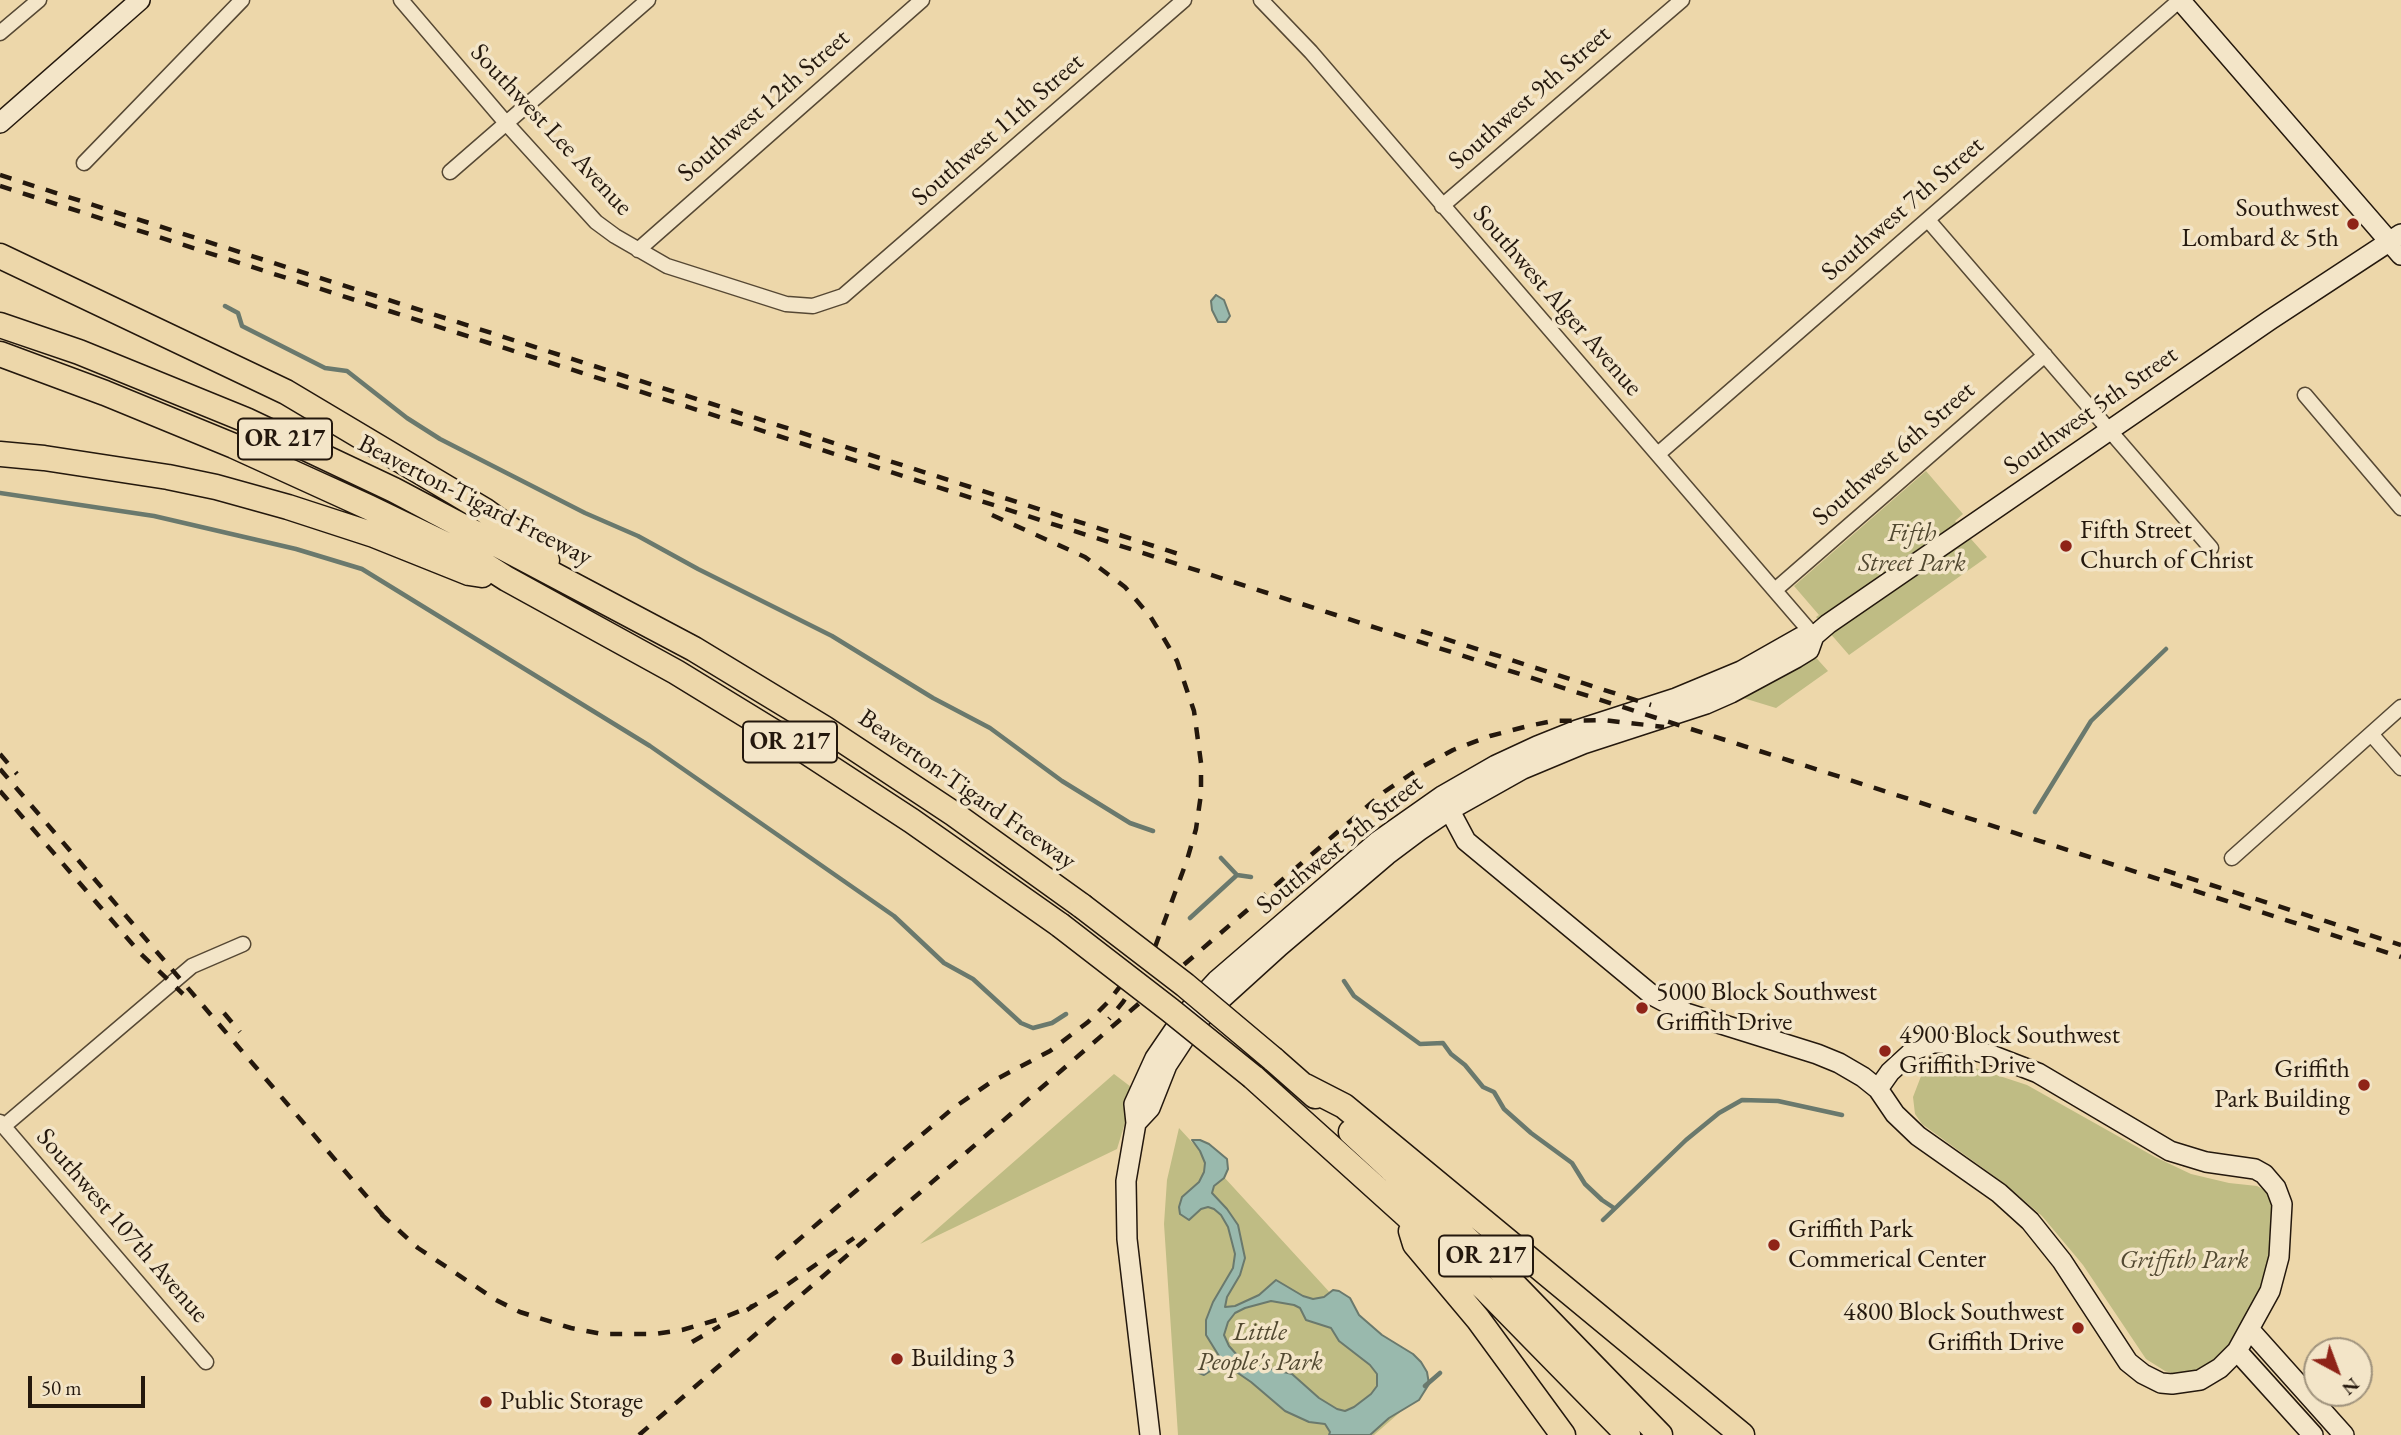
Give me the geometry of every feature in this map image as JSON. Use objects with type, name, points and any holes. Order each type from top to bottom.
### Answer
[{"type":"highway","points":[[0,256],[254,376],[344,425],[484,510],[538,550],[560,578]]},
{"type":"highway","name":"Beaverton-Tigard Freeway","points":[[0,325],[79,352],[246,420],[394,490],[694,649],[824,728],[954,814],[1082,906],[1185,985],[1305,1086],[1335,1118],[1494,1264],[1660,1435]]},
{"type":"highway","name":"Beaverton-Tigard Freeway","points":[[0,354],[105,393],[234,446],[463,552],[676,672],[912,821],[1060,925],[1253,1077],[1487,1291],[1628,1435]]},
{"type":"highway","points":[[0,454],[58,460],[216,487],[374,535],[469,573],[507,579]]},
{"type":"highway","points":[[1305,1086],[1344,1106],[1742,1435]]},
{"type":"highway","points":[[1405,1214],[1415,1244],[1478,1319],[1563,1435]]},
{"type":"street","points":[[0,33],[39,0]]},
{"type":"street","points":[[1,122],[140,0]]},
{"type":"street","points":[[84,163],[242,0]]},
{"type":"street","name":"Southwest Lee Avenue","points":[[401,0],[506,123],[596,222],[667,266],[786,304],[813,306],[843,296]]},
{"type":"street","points":[[450,172],[648,0]]},
{"type":"street","name":"Southwest 12th Street","points":[[638,250],[922,0]]},
{"type":"street","name":"Southwest 11th Street","points":[[843,296],[1184,0]]},
{"type":"street","name":"Southwest Alger Avenue","points":[[1261,0],[1311,52],[1814,636]]},
{"type":"street","name":"Southwest 9th Street","points":[[1442,206],[1682,0]]},
{"type":"street","points":[[2180,0],[2397,244]]},
{"type":"street","name":"Southwest 7th Street","points":[[1658,454],[2180,0]]},
{"type":"street","points":[[1928,220],[2210,548]]},
{"type":"street","name":"Southwest 5th Street","points":[[1150,1435],[1125,1212],[1127,1168],[1136,1123],[1134,1104],[1155,1058],[1199,998],[1378,841],[1446,803],[1496,765],[1577,730],[1676,698],[1741,671],[1801,637],[1814,636],[2270,320],[2397,244]]},
{"type":"street","name":"Southwest 6th Street","points":[[1775,590],[2045,355]]},
{"type":"street","points":[[2305,395],[2401,508]]},
{"type":"street","points":[[2232,858],[2401,706]]},
{"type":"street","points":[[2371,734],[2401,768]]},
{"type":"street","points":[[1446,803],[1465,841],[1652,995],[1686,1013],[1839,1063],[1878,1089],[1895,1114],[1918,1136],[1999,1193],[2029,1221],[2062,1261],[2128,1362],[2143,1374],[2161,1383],[2193,1382],[2220,1368],[2237,1351],[2270,1291],[2281,1242],[2282,1204],[2276,1188],[2264,1174],[2255,1169],[2206,1163],[2170,1151],[2038,1073],[1949,1043],[1933,1043],[1914,1050],[1890,1072],[1878,1089]]},
{"type":"street","points":[[2,1124],[192,966],[243,944]]},
{"type":"street","name":"Southwest 107th Avenue","points":[[2,1124],[206,1362]]},
{"type":"street","points":[[2250,1330],[2344,1435]]},
{"type":"street","points":[[2237,1351],[2313,1435]]},
{"type":"green space","name":"Fifth Street Park","points":[[1926,471],[1963,514],[1955,521],[1987,557],[1849,655],[1816,617],[1819,615],[1794,586]]},
{"type":"green space","points":[[1794,633],[1828,671],[1776,708],[1727,693]]},
{"type":"green space","name":"Griffith Park","points":[[1939,1061],[1963,1064],[2027,1085],[2155,1157],[2191,1174],[2257,1186],[2274,1200],[2276,1255],[2245,1333],[2209,1370],[2175,1374],[2146,1359],[2083,1265],[2042,1216],[2005,1184],[1922,1124],[1915,1114],[1913,1097],[1923,1071]]},
{"type":"green space","points":[[1114,1074],[1135,1090],[1117,1149],[920,1244]]},
{"type":"green space","name":"Little People's Park","points":[[1179,1128],[1422,1393],[1374,1435],[1178,1435],[1164,1224],[1167,1180]]},
{"type":"shaded area","points":[[1216,295],[1224,300],[1230,316],[1226,322],[1218,322],[1212,310],[1211,301]]},
{"type":"shaded area","points":[[1192,1140],[1209,1144],[1227,1159],[1228,1169],[1224,1178],[1214,1186],[1212,1193],[1238,1225],[1245,1258],[1225,1307],[1235,1306],[1259,1295],[1276,1280],[1313,1299],[1324,1297],[1333,1290],[1339,1291],[1350,1298],[1359,1315],[1382,1335],[1421,1362],[1427,1372],[1429,1384],[1419,1400],[1389,1418],[1370,1435],[1329,1435],[1325,1424],[1309,1422],[1285,1411],[1232,1369],[1215,1368],[1204,1375],[1199,1373],[1219,1356],[1206,1335],[1206,1320],[1233,1268],[1235,1254],[1228,1227],[1214,1209],[1201,1209],[1189,1220],[1180,1214],[1182,1197],[1199,1182],[1204,1172],[1205,1163]],"holes":[[[1271,1301],[1300,1308],[1306,1320],[1331,1328],[1339,1341],[1370,1365],[1377,1374],[1377,1386],[1354,1407],[1345,1411],[1337,1409],[1319,1398],[1292,1374],[1250,1364],[1229,1346],[1224,1335],[1228,1322],[1235,1313]]]},
{"type":"waterway","points":[[225,306],[238,313],[242,326],[325,368],[347,371],[407,418],[440,439],[585,513],[638,536],[832,636],[933,698],[990,728],[1062,781],[1130,823],[1153,831]]},
{"type":"waterway","points":[[0,493],[154,516],[296,549],[362,569],[650,746],[894,916],[944,963],[973,979],[1021,1023],[1033,1028],[1052,1023],[1066,1014]]},
{"type":"waterway","points":[[2035,812],[2091,721],[2166,649]]},
{"type":"waterway","points":[[1221,858],[1237,875],[1251,877]]},
{"type":"waterway","points":[[1190,918],[1237,875]]},
{"type":"waterway","points":[[1344,981],[1354,996],[1420,1044],[1443,1043],[1483,1087],[1494,1092],[1504,1109],[1572,1163],[1585,1184],[1614,1208]]},
{"type":"waterway","points":[[1603,1220],[1686,1140],[1719,1113],[1742,1100],[1778,1101],[1842,1115]]},
{"type":"waterway","points":[[1425,1386],[1440,1373]]},
{"type":"railway","points":[[0,175],[1188,557]]},
{"type":"railway","points":[[0,186],[2401,957]]},
{"type":"railway","points":[[992,515],[1085,557],[1125,587],[1150,616],[1177,661],[1194,711],[1201,763],[1201,794],[1196,829],[1151,958],[1109,1019]]},
{"type":"railway","points":[[1421,631],[1651,705]]},
{"type":"railway","points":[[639,1435],[1384,792],[1453,750],[1528,726],[1553,721],[1603,720],[1664,727]]},
{"type":"railway","points":[[0,754],[17,774]]},
{"type":"railway","points":[[0,769],[386,1219]]},
{"type":"railway","points":[[0,791],[141,954],[183,994]]},
{"type":"railway","points":[[2164,870],[2401,945]]},
{"type":"railway","points":[[776,1259],[952,1109],[991,1082],[1050,1051],[1088,1022],[1129,975]]},
{"type":"railway","points":[[224,1013],[240,1032]]},
{"type":"railway","points":[[381,1214],[418,1248],[496,1300],[520,1312],[571,1328],[602,1334],[655,1334],[682,1330],[720,1319],[755,1305]]},
{"type":"railway","points":[[747,1310],[854,1238]]},
{"type":"railway","points":[[692,1342],[720,1326]]},
{"type":"place","name":"Southwest Lombard & 5th","points":[[2353,224]]},
{"type":"place","name":"Fifth Street Church of Christ","points":[[2066,546]]},
{"type":"place","name":"5000 Block Southwest Griffith Drive","points":[[1642,1008]]},
{"type":"place","name":"4900 Block Southwest Griffith Drive","points":[[1885,1051]]},
{"type":"place","name":"Griffith Park Building","points":[[2364,1085]]},
{"type":"place","name":"Griffith Park Commerical Center","points":[[1774,1245]]},
{"type":"place","name":"4800 Block Southwest Griffith Drive","points":[[2078,1328]]},
{"type":"place","name":"Building 3","points":[[897,1359]]},
{"type":"place","name":"Public Storage","points":[[486,1402]]}]
